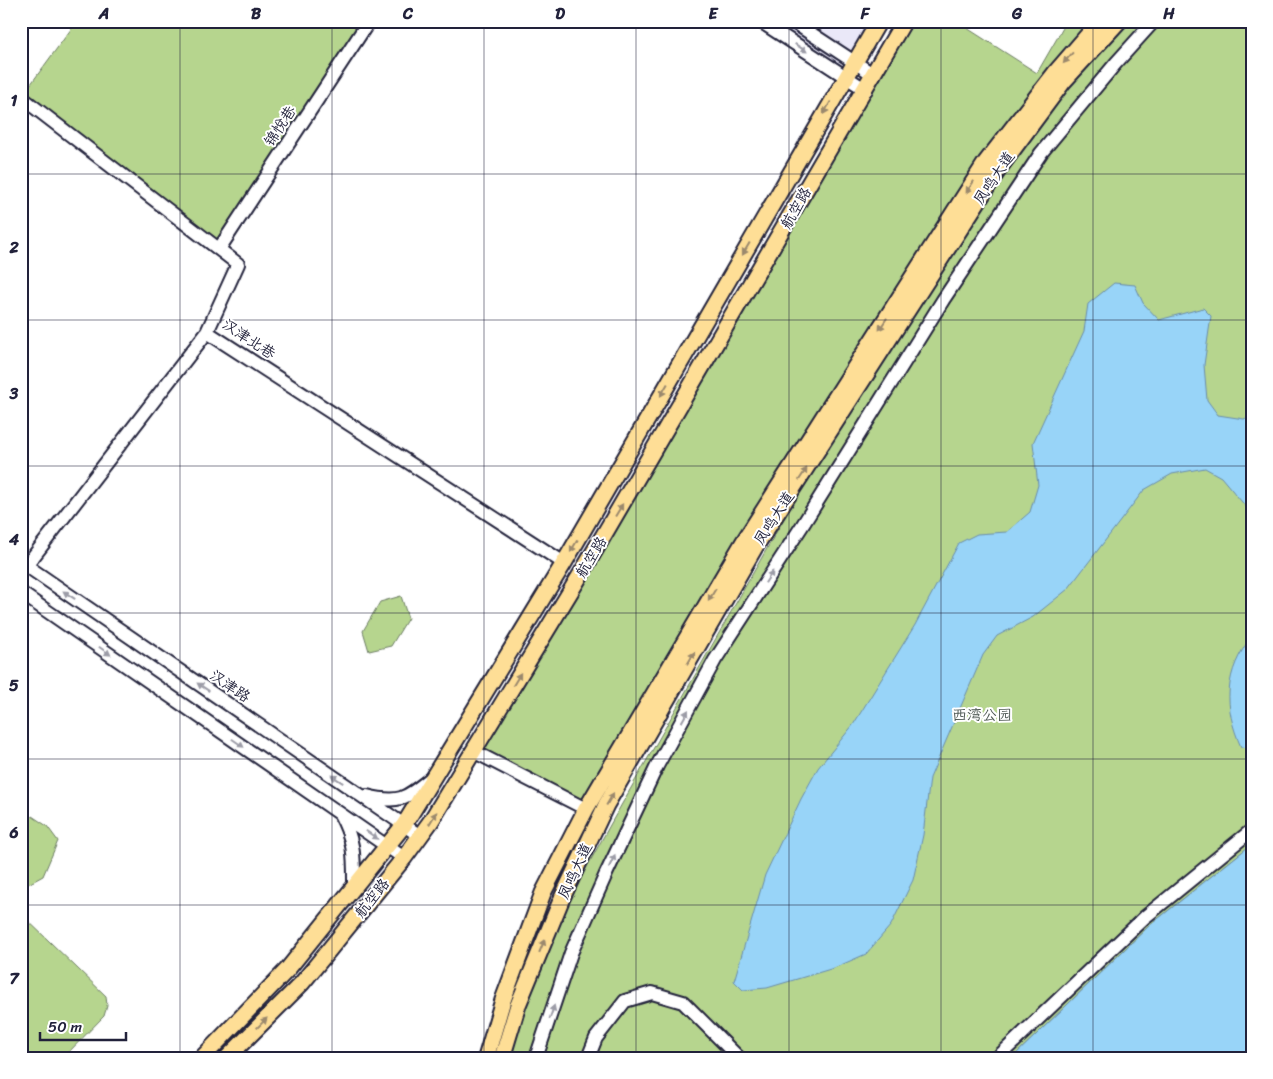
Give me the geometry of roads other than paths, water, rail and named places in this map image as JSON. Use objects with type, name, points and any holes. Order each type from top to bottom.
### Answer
[{"type":"main road","name":"航空路","points":[[202,1058],[287,970],[404,825],[564,563],[879,21]]},
{"type":"main road","name":"航空路","points":[[227,1058],[302,983],[420,836],[581,574],[866,90],[904,21]]},
{"type":"main road","name":"凤鸣大道","points":[[486,1058],[503,1000],[542,893],[586,809],[744,542],[986,162],[1055,74],[1100,21]]},
{"type":"main road","name":"凤鸣大道","points":[[502,1058],[518,1005],[562,898],[606,805],[755,547],[1000,167],[1063,82],[1119,21]]},
{"type":"street","name":"锦悦巷","points":[[219,249],[369,21]]},
{"type":"street","points":[[760,21],[866,90]]},
{"type":"street","points":[[792,21],[874,75]]},
{"type":"street","points":[[536,1058],[571,954],[606,874],[657,766],[715,660],[802,526],[942,300],[1041,153],[1116,63],[1154,21]]},
{"type":"street","name":"汉津北巷","points":[[21,97],[238,264],[207,332],[564,563]]},
{"type":"street","points":[[24,564],[207,332]]},
{"type":"street","name":"汉津路","points":[[24,564],[420,836]]},
{"type":"street","points":[[21,593],[404,858]]},
{"type":"street","points":[[473,751],[586,809]]},
{"type":"street","points":[[358,794],[388,801],[408,796],[434,776]]},
{"type":"street","points":[[339,812],[351,835],[354,856],[354,887]]},
{"type":"street","points":[[997,1058],[1145,917],[1252,830]]},
{"type":"street","points":[[588,1058],[596,1038],[625,1001],[652,994],[683,1002],[739,1058]]},
{"type":"water","points":[[1114,283],[1135,285],[1143,303],[1159,320],[1203,308],[1211,316],[1204,365],[1207,400],[1218,415],[1244,419],[1252,416],[1252,514],[1221,477],[1205,468],[1172,474],[1144,490],[1068,589],[1033,617],[997,636],[983,655],[930,778],[923,835],[913,880],[891,925],[866,954],[834,968],[767,988],[743,990],[734,981],[765,875],[801,799],[818,768],[853,725],[915,625],[959,543],[977,534],[1007,532],[1030,512],[1038,485],[1033,443],[1084,331],[1088,304]]},
{"type":"water","points":[[1252,636],[1252,748],[1241,747],[1235,732],[1229,703],[1229,690],[1231,676],[1236,663]]},
{"type":"water","points":[[1252,844],[1252,1058],[1012,1058],[1149,926]]},
{"type":"park label","name":"西湾公园","points":[[982,715]]}]
